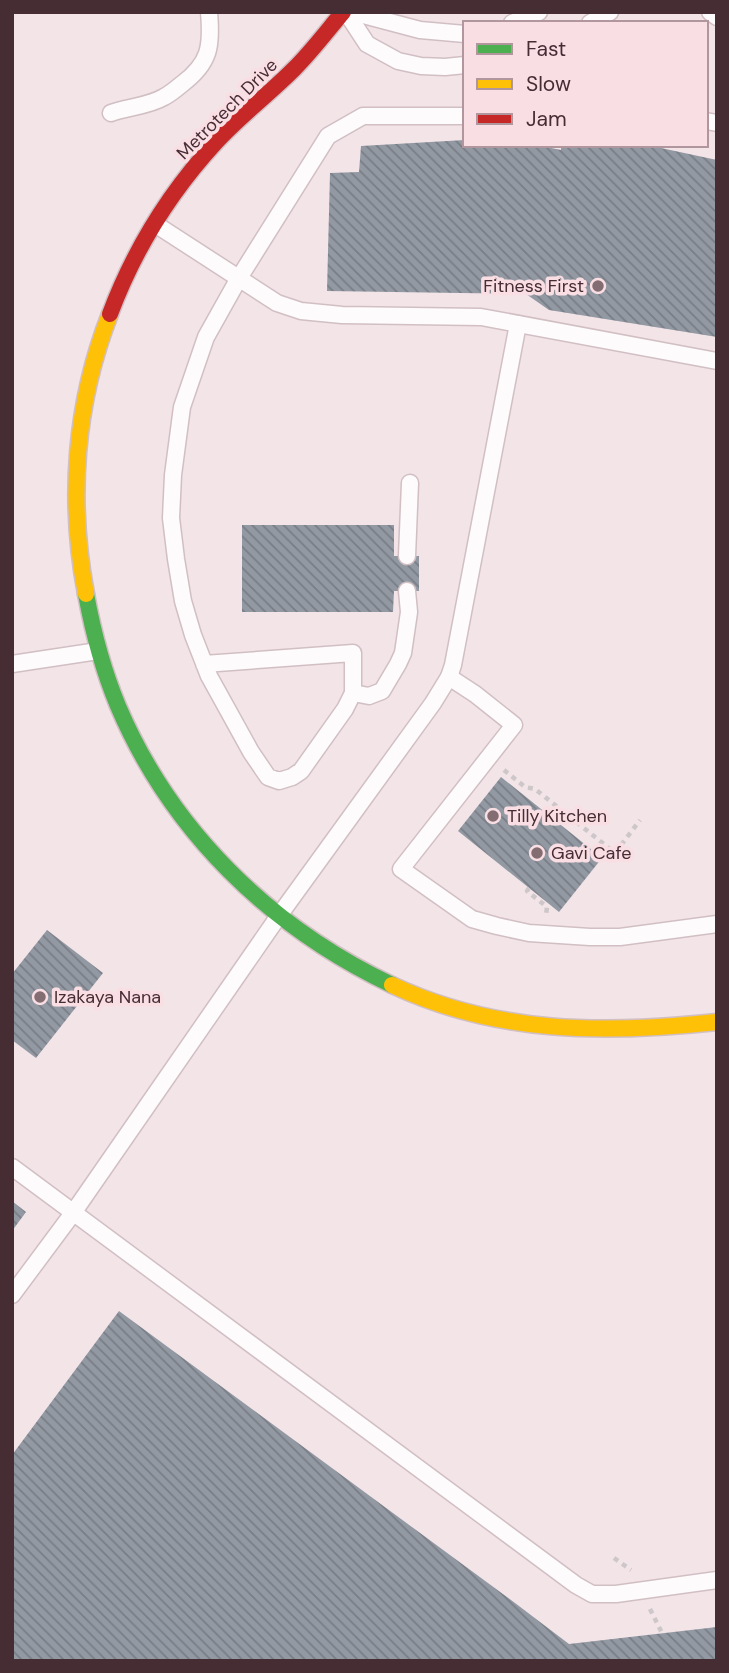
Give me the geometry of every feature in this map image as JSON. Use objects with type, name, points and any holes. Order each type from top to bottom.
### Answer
[{"type":"street","name":"Metrotech Drive","points":[[344,12],[293,69],[215,143],[189,174],[155,224],[124,278],[109,316],[85,397],[78,439],[76,523],[87,608],[112,692],[150,771],[174,809],[201,843],[233,878],[278,917],[304,937],[343,960],[384,982],[429,1001],[522,1024],[569,1030],[630,1030],[717,1022]]},
{"type":"lane","points":[[111,113],[164,97],[195,74],[205,61],[209,44],[209,12]]},
{"type":"lane","points":[[344,12],[367,44],[398,61],[421,66],[463,65]]},
{"type":"lane","points":[[352,12],[420,30],[463,34]]},
{"type":"lane","points":[[517,21],[539,12]]},
{"type":"lane","points":[[594,21],[610,12]]},
{"type":"lane","points":[[710,12],[717,17]]},
{"type":"lane","points":[[204,664],[353,653],[353,693],[345,709],[301,771],[279,781],[268,777],[251,752],[204,664],[183,601],[171,517],[173,475],[182,407],[206,337],[239,278],[328,136],[363,117],[463,116]]},
{"type":"lane","points":[[155,224],[277,303],[301,311],[342,315],[481,317],[717,361]]},
{"type":"lane","points":[[12,1296],[449,677],[518,324]]},
{"type":"lane","points":[[407,555],[410,483]]},
{"type":"lane","points":[[353,693],[369,696],[382,691],[398,664],[409,612],[407,591]]},
{"type":"lane","points":[[12,664],[98,651]]},
{"type":"lane","points":[[449,677],[514,725],[401,869],[472,919],[529,933],[620,937],[717,924]]},
{"type":"lane","points":[[12,1167],[576,1585],[592,1594],[616,1594],[717,1580]]},
{"type":"path","points":[[488,757],[525,787],[535,789],[615,853],[640,820]]},
{"type":"building","points":[[463,140],[463,147],[547,147],[561,150],[561,147],[656,147],[717,160],[717,337],[549,310],[526,294],[327,291],[330,173],[359,172],[361,146]]},
{"type":"building","points":[[242,525],[394,525],[394,556],[419,556],[419,591],[394,591],[393,612],[242,612]]},
{"type":"building","points":[[501,777],[602,858],[559,912],[458,831]]},
{"type":"building","points":[[47,930],[103,973],[36,1058],[12,1040],[12,974]]},
{"type":"building","points":[[12,1201],[26,1212],[12,1231]]},
{"type":"building","points":[[119,1311],[569,1644],[717,1627],[717,1661],[12,1661],[12,1455]]},
{"type":"traffic: fast","points":[[86,594],[99,651],[118,706],[140,751],[166,794],[196,834],[229,871],[305,935],[392,985]]},
{"type":"traffic: slow","points":[[86,594],[77,523],[78,452],[89,382],[110,314]]},
{"type":"traffic: slow","points":[[392,985],[471,1013],[552,1026],[634,1028],[717,1022]]},
{"type":"traffic: jam","points":[[110,314],[142,245],[183,181],[225,132],[301,62],[343,12]]},
{"type":"place","name":"Fitness First","points":[[598,286]]},
{"type":"place","name":"Tilly Kitchen","points":[[493,816]]},
{"type":"place","name":"Gavi Cafe","points":[[537,853]]},
{"type":"place","name":"Izakaya Nana","points":[[40,997]]}]
